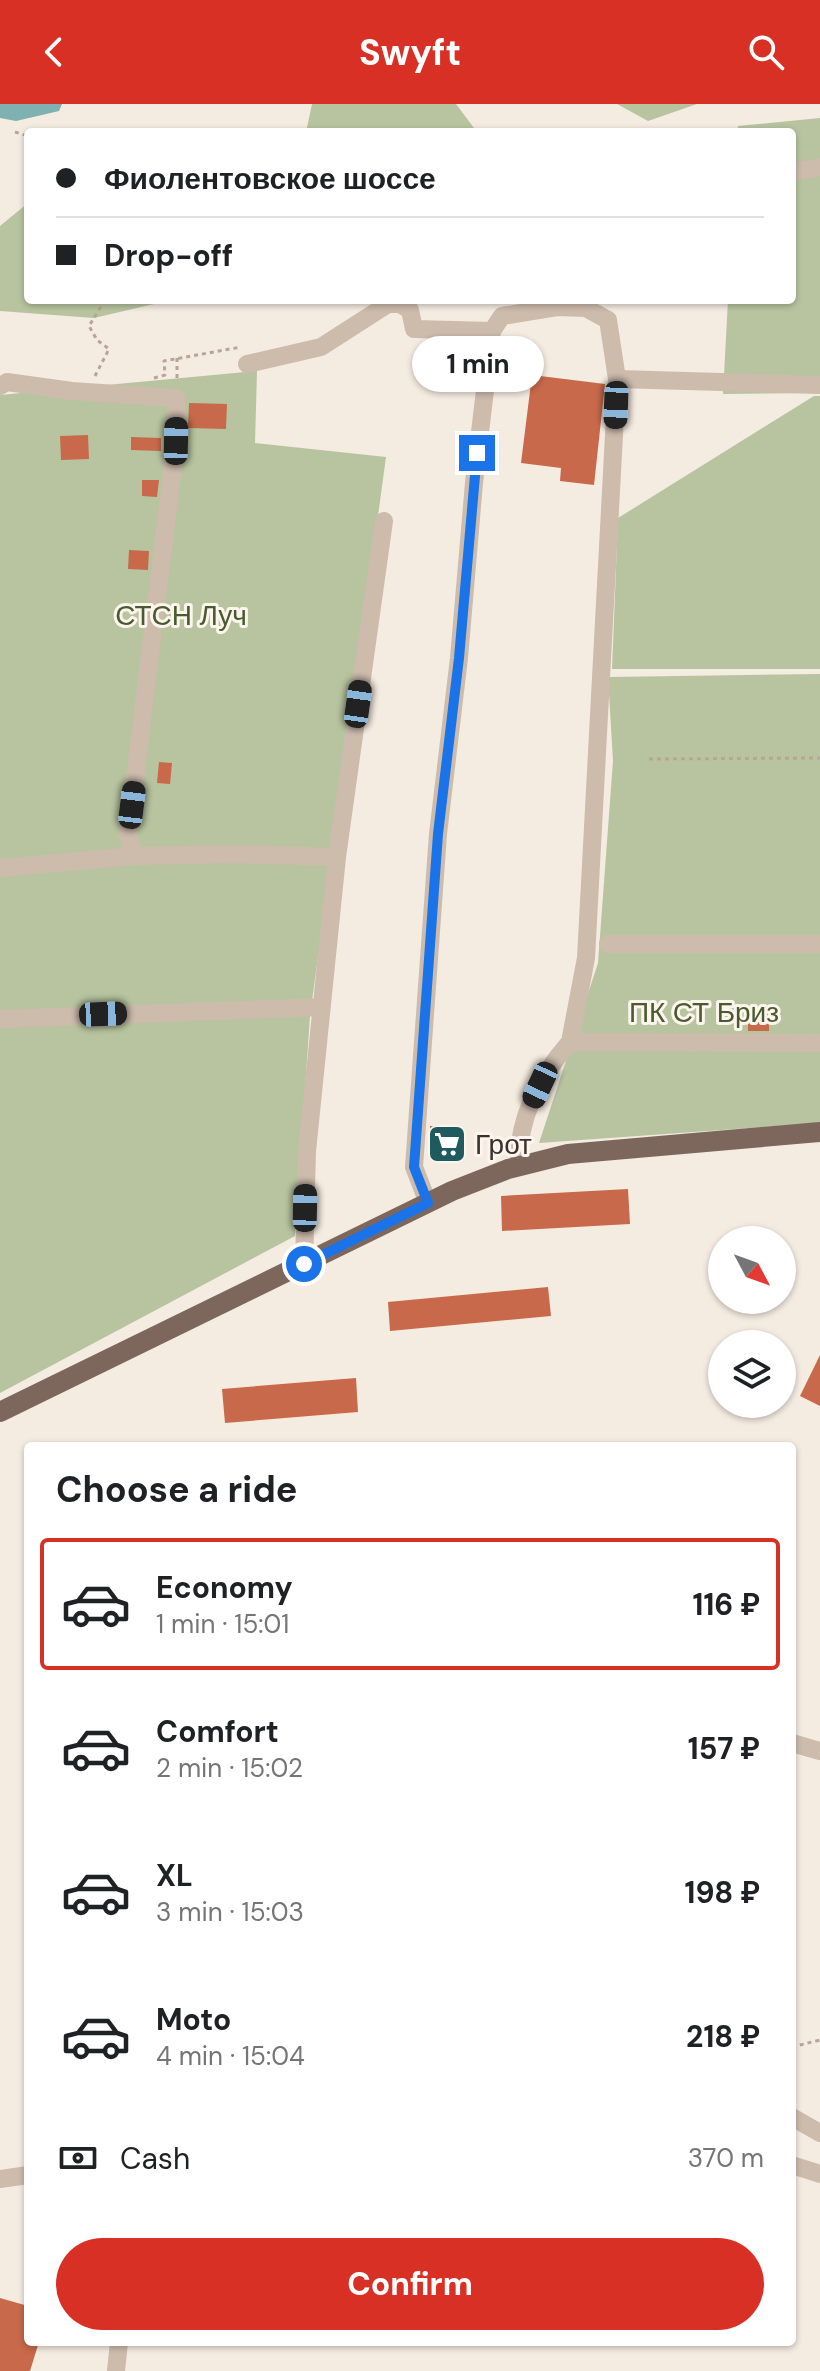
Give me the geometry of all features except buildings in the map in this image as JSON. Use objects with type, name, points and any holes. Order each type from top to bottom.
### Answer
[{"type":"main road","points":[[0,1412],[452,1191],[519,1166],[568,1154],[820,1132]]},
{"type":"street","points":[[796,171],[820,167]]},
{"type":"street","points":[[249,355],[321,347],[388,304],[400,304],[410,310],[414,329],[492,331]]},
{"type":"street","points":[[428,1203],[414,1167],[438,834],[492,331],[502,316],[557,307],[586,308],[608,320],[617,379],[586,958],[570,1042],[549,1066],[531,1105],[518,1141],[519,1166]]},
{"type":"street","points":[[617,379],[820,385]]},
{"type":"street","points":[[0,386],[7,382],[72,391],[176,390],[176,441],[128,835],[134,856]]},
{"type":"street","points":[[304,1264],[307,1151],[337,857],[384,521]]},
{"type":"street","points":[[0,868],[134,856],[233,854],[337,857]]},
{"type":"street","points":[[608,944],[820,944]]},
{"type":"street","points":[[0,1019],[322,1007]]},
{"type":"street","points":[[570,1042],[820,1043]]},
{"type":"street","points":[[796,1744],[820,1751]]},
{"type":"street","points":[[796,2119],[820,2133]]},
{"type":"street","points":[[796,2166],[820,2174]]},
{"type":"street","points":[[0,2179],[24,2176]]},
{"type":"street","points":[[116,2371],[119,2346]]},
{"type":"path","points":[[15,132],[24,135]]},
{"type":"path","points":[[97,384],[94,374],[109,349],[97,340],[89,326],[103,304]]},
{"type":"path","points":[[165,375],[164,361],[249,355]]},
{"type":"path","points":[[176,390],[177,358]]},
{"type":"path","points":[[649,759],[820,758]]},
{"type":"path","points":[[796,2046],[820,2040]]},
{"type":"green space","points":[[312,104],[456,104],[474,128],[307,128]]},
{"type":"green space","points":[[617,104],[697,104],[648,121]]},
{"type":"green space","points":[[820,118],[820,393],[723,394],[728,304],[796,304],[796,128],[738,126]]},
{"type":"green space","points":[[24,206],[24,304],[154,304],[94,318],[0,311],[0,226]]},
{"type":"green space","name":"СТСН Луч","points":[[257,371],[255,443],[386,457],[310,1016],[295,1236],[0,1393],[0,395]]},
{"type":"green space","points":[[814,396],[820,396],[820,669],[612,669],[618,518]]},
{"type":"green space","name":"ПК СТ Бриз","points":[[820,674],[820,1123],[539,1143],[598,963],[613,761],[608,677]]},
{"type":"water","points":[[0,104],[62,104],[59,111],[16,121],[0,118]]},
{"type":"place","name":"Грот","points":[[447,1144]]},
{"type":"route","points":[[304,1264],[428,1203],[414,1167],[438,834],[459,658],[477,453]]}]
